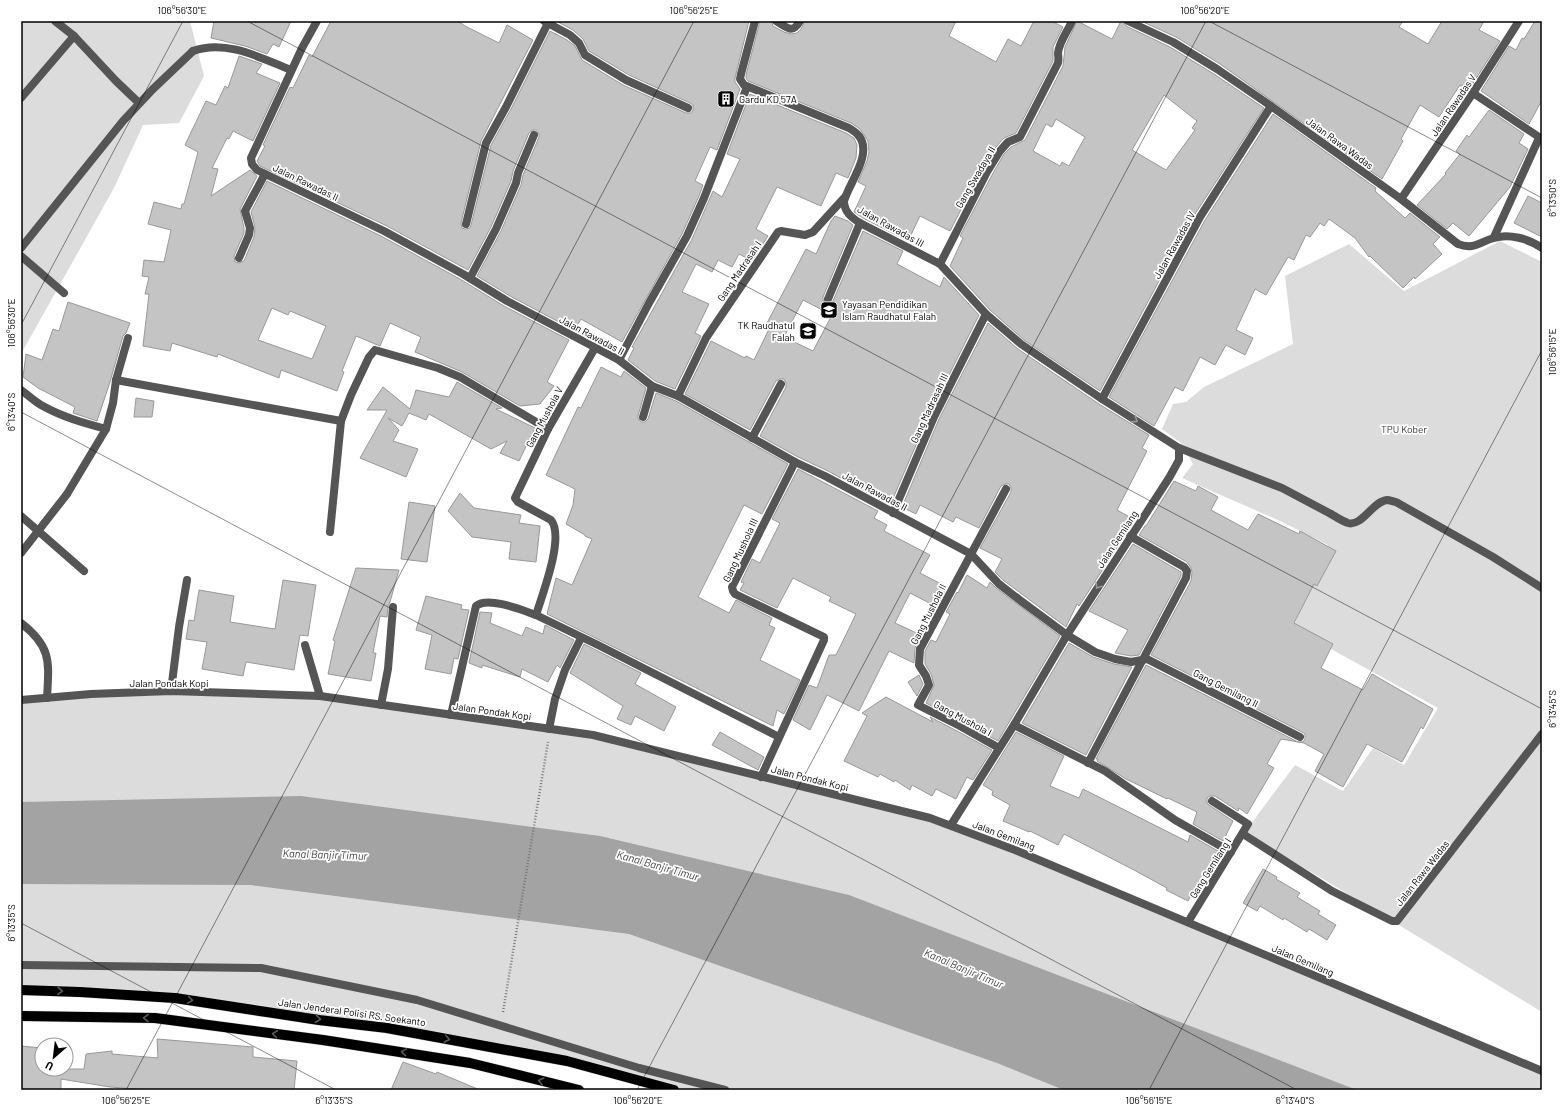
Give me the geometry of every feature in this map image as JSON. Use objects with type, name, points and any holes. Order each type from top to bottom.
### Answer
[{"type":"main road","name":"Jalan Jenderal Polisi RS. Soekanto","points":[[21,990],[175,998],[319,1020],[387,1028],[567,1061],[674,1090]]},
{"type":"main road","points":[[21,1016],[155,1018],[323,1040],[470,1063],[579,1090]]},
{"type":"street","points":[[55,21],[74,36],[139,103]]},
{"type":"street","name":"Jalan Rawadas II","points":[[317,21],[291,70],[251,158],[252,164],[257,170],[384,232],[470,278],[507,301],[619,360],[652,386],[678,396],[795,462],[825,476],[971,554],[999,584],[1066,635]]},
{"type":"street","points":[[755,21],[740,79],[744,85],[849,128],[859,136],[864,146],[863,157],[845,197]]},
{"type":"street","points":[[776,21],[789,29],[793,29],[796,28],[800,21]]},
{"type":"street","name":"Gang Swadaya II","points":[[940,264],[987,172],[1000,151],[1008,142],[1020,137],[1058,62],[1058,53],[1072,21]]},
{"type":"street","name":"Jalan Rawa Wadas","points":[[1128,21],[1179,46],[1217,69],[1401,199],[1458,244],[1467,247],[1476,246],[1494,237],[1508,236],[1522,238],[1542,248]]},
{"type":"street","name":"Jalan Rawadas V","points":[[1401,199],[1473,93],[1519,21]]},
{"type":"street","points":[[466,224],[486,143],[506,107],[547,22],[575,39],[579,43],[585,55],[626,80],[688,108]]},
{"type":"street","points":[[21,98],[74,36]]},
{"type":"street","points":[[21,248],[123,121],[139,103],[193,51],[203,48],[235,48],[291,70]]},
{"type":"street","points":[[619,360],[687,236],[747,87]]},
{"type":"street","points":[[1473,93],[1541,138],[1494,237]]},
{"type":"street","name":"Jalan Rawadas IV","points":[[1102,399],[1200,217],[1271,106]]},
{"type":"street","points":[[470,278],[496,228],[516,183],[518,173],[534,135]]},
{"type":"street","points":[[238,258],[249,235],[250,228],[245,211],[265,174]]},
{"type":"street","name":"Jalan Rawadas III","points":[[845,197],[844,206],[848,215],[860,223],[940,264],[986,314],[1021,344],[1102,399]]},
{"type":"street","name":"Gang Madrasah I","points":[[678,396],[706,338],[778,232],[782,230],[805,235],[813,232],[845,197]]},
{"type":"street","points":[[828,299],[860,223]]},
{"type":"street","points":[[21,256],[64,293]]},
{"type":"street","name":"Gang Madrasah III","points":[[893,513],[934,417],[986,314]]},
{"type":"street","points":[[21,553],[39,532],[67,494],[106,429],[113,403],[116,380],[128,338]]},
{"type":"street","name":"Gang Mushola V","points":[[536,615],[552,562],[556,530],[555,525],[551,520],[518,502],[515,498],[548,429],[595,348]]},
{"type":"street","points":[[330,532],[341,421],[351,395],[369,357],[376,349],[438,368],[460,377],[548,429]]},
{"type":"street","points":[[116,380],[341,421]]},
{"type":"street","points":[[752,438],[781,384]]},
{"type":"street","points":[[643,417],[652,386]]},
{"type":"street","points":[[21,390],[40,404],[59,414],[73,420],[106,429]]},
{"type":"street","points":[[1102,399],[1179,448],[1282,488],[1348,523],[1353,523],[1360,520],[1386,500],[1396,502],[1493,557],[1542,588]]},
{"type":"street","name":"Jalan Gemilang","points":[[1179,448],[1180,460],[1066,635],[1014,724],[951,825],[1188,922],[1542,1071]]},
{"type":"street","name":"Gang Mushola III","points":[[779,737],[822,645],[824,637],[735,594],[732,586],[795,462]]},
{"type":"street","points":[[971,554],[1006,489]]},
{"type":"street","points":[[21,516],[84,571]]},
{"type":"street","points":[[1088,763],[1186,578],[1187,571],[1184,567],[1130,536]]},
{"type":"street","name":"Gang Mushola II","points":[[918,705],[929,685],[920,665],[920,650],[971,554]]},
{"type":"street","points":[[171,691],[179,627],[187,580]]},
{"type":"street","points":[[451,715],[476,606],[481,603],[488,602],[517,608],[536,615],[779,737],[761,776]]},
{"type":"street","points":[[381,705],[388,669],[393,607]]},
{"type":"street","points":[[21,624],[35,634],[46,651],[49,667],[47,698]]},
{"type":"street","name":"Gang Gemilang II","points":[[1066,635],[1095,652],[1115,659],[1131,662],[1147,659],[1300,737]]},
{"type":"street","points":[[549,729],[555,699],[565,670],[581,638]]},
{"type":"street","points":[[305,645],[320,696]]},
{"type":"street","name":"Jalan Pondak Kopi","points":[[21,700],[171,691],[320,696],[593,735],[930,818],[951,825]]},
{"type":"street","name":"Gang Mushola I","points":[[918,705],[999,748]]},
{"type":"street","points":[[1014,724],[1110,775],[1175,820],[1231,852]]},
{"type":"street","name":"Jalan Rawa Wadas","points":[[1243,834],[1332,891],[1392,921],[1396,921],[1542,734]]},
{"type":"street","name":"Gang Gemilang I","points":[[1188,922],[1248,824],[1212,801]]},
{"type":"street","points":[[21,965],[261,968],[417,1000],[639,1068],[725,1090]]},
{"type":"path","points":[[504,1002],[548,743]]},
{"type":"green space","points":[[21,21],[190,21],[204,76],[179,123],[143,125],[114,188],[21,354]]},
{"type":"green space","name":"TPU Kober","points":[[1500,241],[1542,262],[1542,1012],[1328,882],[1244,833],[1295,765],[1343,791],[1373,748],[1404,765],[1438,708],[1293,628],[1328,545],[1278,520],[1182,478],[1193,464],[1181,443],[1162,429],[1173,404],[1186,402],[1204,387],[1293,344],[1285,276],[1349,244],[1404,291]]},
{"type":"green space","points":[[171,691],[320,696],[549,729],[930,818],[1542,1071],[1542,1090],[674,1090],[567,1061],[175,998],[21,990],[21,700]]},
{"type":"water","name":"Kanal Banjir Timur","points":[[301,796],[600,836],[849,895],[1357,1090],[1064,1090],[997,1063],[629,934],[251,885],[21,884],[21,802]]},
{"type":"building","points":[[214,21],[291,21],[279,47],[273,44],[267,54],[245,46],[211,38]]},
{"type":"building","points":[[331,21],[458,21],[499,43],[507,25],[533,40],[481,141],[461,223],[462,228],[465,229],[470,228],[471,225],[491,145],[511,109],[550,31],[575,46],[582,60],[623,85],[686,113],[691,113],[693,110],[693,105],[690,103],[629,75],[589,51],[583,39],[573,30],[556,21],[749,21],[735,78],[735,82],[740,89],[717,150],[710,147],[695,181],[703,185],[699,196],[682,234],[622,342],[581,319],[574,330],[510,296],[477,276],[501,231],[521,185],[523,175],[539,137],[536,130],[529,133],[513,171],[511,181],[491,227],[468,270],[387,226],[260,166],[257,161],[265,146],[263,145],[290,87],[293,88],[309,55],[312,57]]},
{"type":"building","points":[[760,21],[771,21],[773,26],[791,34],[797,33],[805,21],[956,21],[949,36],[996,62],[1008,39],[1021,46],[1034,21],[1051,21],[1063,27],[1053,47],[1053,61],[1016,133],[1004,138],[995,148],[982,169],[950,231],[920,216],[908,241],[854,212],[866,186],[858,182],[867,161],[869,152],[868,141],[860,129],[851,123],[748,81],[746,75]]},
{"type":"building","points":[[1077,21],[1112,39],[1121,21],[1123,21],[1126,26],[1170,47],[1214,74],[1264,108],[1195,214],[1100,391],[1024,340],[990,310],[950,266],[963,238],[960,236],[1004,154],[1011,147],[1025,140],[1063,66],[1065,47]],"holes":[[[1164,95],[1197,121],[1192,128],[1195,130],[1166,170],[1132,150]],[[1056,119],[1085,137],[1069,166],[1062,162],[1060,166],[1033,151],[1046,124],[1052,127]]]},
{"type":"building","points":[[1141,21],[1403,21],[1399,27],[1428,44],[1442,21],[1484,21],[1479,30],[1500,41],[1470,88],[1465,85],[1464,87],[1460,85],[1439,117],[1420,105],[1401,139],[1403,141],[1382,179],[1220,64],[1176,37]]},
{"type":"building","points":[[1535,21],[1542,21],[1542,100],[1529,124],[1481,91],[1509,46],[1516,50],[1522,38],[1524,39]]},
{"type":"building","points":[[239,56],[262,64],[256,73],[280,83],[253,141],[233,131],[229,139],[227,138],[212,168],[218,169],[211,196],[250,170],[257,176],[240,209],[244,233],[234,256],[235,262],[239,263],[244,261],[254,237],[255,227],[251,212],[267,181],[381,236],[460,279],[504,306],[569,340],[547,382],[554,386],[540,404],[520,406],[462,372],[415,352],[421,337],[390,323],[380,346],[356,336],[342,371],[344,372],[337,391],[281,370],[279,378],[218,354],[217,357],[172,343],[170,351],[143,346],[149,294],[145,294],[149,277],[142,276],[144,260],[164,262],[171,230],[148,224],[154,202],[181,209],[182,204],[184,204],[198,152],[185,145],[206,101],[216,105],[225,86],[228,88]],"holes":[[[272,308],[288,315],[290,311],[326,326],[312,359],[258,340]]]},
{"type":"building","points":[[750,94],[846,133],[854,138],[857,145],[856,158],[848,178],[836,173],[821,206],[777,187],[756,229],[768,236],[752,261],[739,254],[732,267],[718,260],[712,272],[696,264],[682,292],[709,304],[695,333],[701,336],[675,389],[655,381],[628,360],[634,348],[632,347],[692,239],[713,191],[722,197],[740,159],[727,154]]},
{"type":"building","points":[[1489,110],[1524,134],[1519,143],[1528,149],[1510,187],[1469,236],[1453,223],[1447,229],[1417,205],[1446,174],[1445,173],[1460,154],[1456,151],[1467,135],[1469,137]]},
{"type":"building","points":[[1273,114],[1376,188],[1375,191],[1405,218],[1410,213],[1440,237],[1433,244],[1442,254],[1403,288],[1370,256],[1369,257],[1355,238],[1329,219],[1324,226],[1320,223],[1310,237],[1306,235],[1294,260],[1288,257],[1266,295],[1255,289],[1236,330],[1253,338],[1245,355],[1226,345],[1215,365],[1200,357],[1183,391],[1175,387],[1154,426],[1109,397],[1205,220]]},
{"type":"building","points":[[1528,196],[1542,203],[1542,237],[1514,223]]},
{"type":"building","points":[[835,216],[848,221],[853,225],[823,297],[826,304],[833,301],[863,231],[903,251],[897,264],[940,287],[944,277],[979,315],[929,415],[891,503],[884,499],[883,501],[760,436],[786,387],[784,379],[776,381],[750,430],[685,394],[711,341],[745,358],[746,356],[754,360],[771,325],[767,323],[806,249],[816,254],[831,221]],"holes":[[[803,300],[832,315],[813,351],[784,337]]]},
{"type":"building","points":[[68,302],[130,323],[126,333],[123,336],[97,421],[73,413],[75,407],[38,388],[23,377],[26,354],[42,360],[53,329],[59,331]]},
{"type":"building","points":[[988,323],[1018,349],[1099,404],[1149,435],[1142,448],[1147,451],[1117,510],[1135,520],[1079,606],[1077,604],[1066,627],[1003,580],[995,572],[1002,559],[980,548],[1011,492],[1009,484],[1001,486],[979,528],[956,517],[953,522],[920,505],[916,514],[902,507],[939,419]]},
{"type":"building","points":[[601,367],[621,377],[624,371],[646,388],[638,416],[638,419],[641,422],[645,422],[648,419],[656,393],[676,401],[788,464],[762,514],[744,505],[698,597],[729,613],[736,600],[772,618],[769,625],[775,628],[760,660],[800,680],[784,714],[777,710],[773,726],[547,614],[556,578],[572,585],[592,539],[566,524],[573,505],[575,489],[546,475],[578,407],[581,408]]},
{"type":"building","points":[[457,382],[502,408],[496,409],[535,428],[519,461],[500,453],[507,441],[491,449],[429,414],[426,420],[409,413],[402,426],[388,418],[399,430],[393,441],[418,449],[406,477],[360,458],[387,410],[367,410],[383,387],[410,409],[416,390],[449,397]]},
{"type":"building","points":[[136,398],[154,401],[152,417],[134,417]]},
{"type":"building","points":[[798,469],[878,511],[874,518],[887,525],[884,531],[930,555],[920,573],[947,587],[937,607],[910,593],[895,623],[921,635],[915,648],[914,663],[889,651],[859,711],[827,695],[810,730],[793,720],[809,685],[817,688],[829,655],[836,655],[856,614],[829,601],[831,597],[793,578],[777,608],[740,590],[744,583],[741,582],[752,559],[760,563],[780,523],[772,519]]},
{"type":"building","points":[[1174,481],[1196,491],[1198,486],[1218,497],[1211,510],[1248,530],[1258,514],[1299,534],[1300,531],[1336,551],[1317,586],[1314,584],[1294,623],[1333,644],[1321,668],[1363,690],[1372,674],[1433,709],[1423,729],[1421,727],[1402,762],[1367,744],[1343,787],[1315,771],[1324,754],[1304,743],[1298,742],[1303,742],[1305,739],[1305,734],[1151,655],[1191,581],[1192,572],[1187,562],[1139,535]]},
{"type":"building","points":[[460,493],[474,508],[521,515],[519,523],[540,526],[536,562],[509,559],[511,542],[472,537],[448,511]]},
{"type":"building","points":[[409,502],[435,506],[427,562],[401,559]]},
{"type":"building","points":[[1133,544],[1181,572],[1181,576],[1139,655],[1131,656],[1115,653],[1128,630],[1089,611]]},
{"type":"building","points":[[356,568],[399,570],[388,606],[387,617],[380,616],[373,653],[376,653],[371,681],[328,674],[335,641],[333,640]]},
{"type":"building","points":[[967,575],[987,588],[990,582],[1060,636],[998,741],[926,703],[934,685],[931,674],[925,664],[925,651],[931,640],[936,642],[950,614],[946,612]]},
{"type":"building","points":[[283,580],[316,585],[308,636],[300,635],[294,670],[246,662],[243,676],[202,669],[207,642],[186,639],[189,620],[194,621],[199,590],[234,596],[230,622],[275,629]]},
{"type":"building","points":[[426,596],[462,605],[461,609],[469,610],[458,659],[454,658],[451,674],[425,669],[432,635],[416,630]]},
{"type":"building","points":[[480,612],[492,613],[490,623],[522,636],[526,627],[543,634],[545,625],[574,640],[560,668],[557,665],[548,682],[522,669],[520,677],[482,665],[482,668],[469,663]]},
{"type":"building","points":[[1069,643],[1093,657],[1114,664],[1132,667],[1086,755],[1022,723]]},
{"type":"building","points":[[584,644],[641,673],[635,684],[676,707],[664,731],[635,716],[631,725],[617,719],[623,706],[570,673]]},
{"type":"building","points":[[1146,665],[1298,742],[1281,739],[1267,764],[1274,768],[1247,814],[1239,808],[1238,811],[1215,796],[1210,796],[1207,798],[1207,803],[1209,805],[1233,821],[1223,841],[1193,824],[1197,812],[1126,779],[1096,759]]},
{"type":"building","points":[[919,675],[923,684],[917,696],[908,682]]},
{"type":"building","points":[[886,697],[933,722],[930,717],[992,750],[973,780],[967,777],[956,799],[936,789],[932,796],[912,785],[910,790],[895,780],[894,782],[880,774],[878,777],[844,761],[867,716],[862,713]]},
{"type":"building","points":[[720,732],[764,757],[758,770],[712,745]]},
{"type":"building","points":[[1016,732],[1064,756],[1050,786],[1079,798],[1083,789],[1188,842],[1190,835],[1218,851],[1198,888],[1195,887],[1188,901],[1166,890],[1167,888],[1134,870],[1064,834],[1058,845],[1030,831],[1029,832],[1003,821],[1010,805],[992,795],[993,791],[983,785]]},
{"type":"building","points":[[1263,869],[1277,877],[1276,879],[1300,893],[1297,897],[1320,911],[1318,914],[1336,925],[1327,940],[1309,929],[1307,932],[1284,918],[1283,920],[1260,906],[1257,911],[1243,903]]},
{"type":"building","points":[[157,1039],[253,1047],[253,1057],[297,1061],[294,1090],[148,1090],[110,1087],[61,1079],[61,1090],[21,1090],[21,1046],[34,1047],[34,1077],[74,1077],[74,1069],[84,1069],[86,1054],[112,1051],[112,1054],[158,1058]]},
{"type":"building","points":[[403,1062],[436,1074],[437,1072],[480,1090],[391,1090]]},
{"type":"place","name":"Gardu KD 57A","points":[[726,99]]},
{"type":"place","name":"Yayasan Pendidikan Islam Raudhatul Falah","points":[[829,310]]},
{"type":"place","name":"TK Raudhatul Falah","points":[[808,331]]}]
